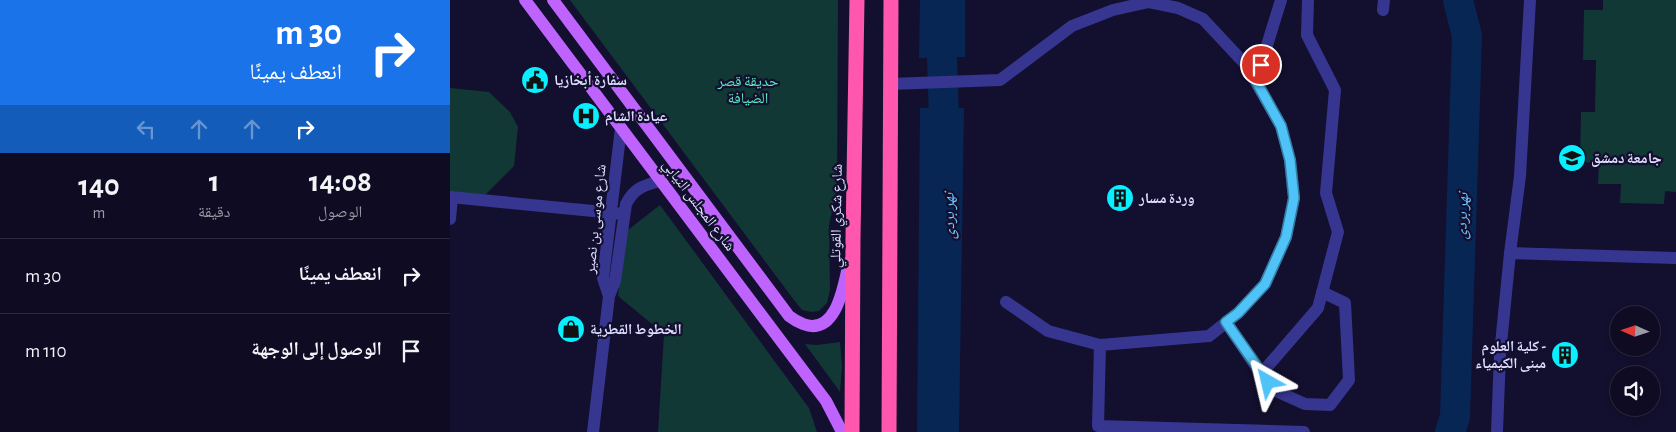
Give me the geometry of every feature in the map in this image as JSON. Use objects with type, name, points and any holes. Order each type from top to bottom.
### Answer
[{"type":"highway","name":"شارع شكري القوتلي","points":[[852,432],[857,0]]},
{"type":"highway","points":[[889,432],[891,0]]},
{"type":"main road","name":"شارع المجلس النيابي","points":[[525,0],[826,401],[842,432]]},
{"type":"main road","name":"شارع المجلس النيابي","points":[[553,0],[788,316],[803,324],[811,325],[820,324],[834,314],[838,307],[853,250]]},
{"type":"street","points":[[1256,81],[1281,0]]},
{"type":"street","points":[[1261,374],[1318,308],[1338,232],[1326,193],[1335,90],[1307,35],[1308,0]]},
{"type":"street","points":[[1497,432],[1500,354],[1520,176],[1530,0]]},
{"type":"street","points":[[890,84],[1000,80],[1072,26],[1113,10],[1149,2],[1178,8],[1202,19],[1246,65],[1281,126],[1290,160],[1294,198],[1286,237],[1265,284],[1238,313],[1209,336],[1100,345],[1048,331],[1006,302]]},
{"type":"street","name":"شارع موسى بن نصير","points":[[594,432],[609,296],[603,278],[621,128]]},
{"type":"street","points":[[609,296],[615,281],[626,204],[631,194],[638,188],[645,184],[661,181]]},
{"type":"street","points":[[450,219],[451,197],[624,214]]},
{"type":"street","points":[[1510,253],[1676,258]]},
{"type":"street","points":[[1226,322],[1261,374],[1276,391],[1305,404],[1330,405],[1349,380],[1345,303],[1322,292]]},
{"type":"street","points":[[1100,345],[1098,426],[1107,429],[1304,432]]},
{"type":"green space","name":"حديقة قصر الضيافة","points":[[570,0],[838,0],[837,189],[829,225],[830,290],[827,303],[819,311],[802,310]]},
{"type":"green space","points":[[1603,0],[1676,0],[1676,192],[1665,191],[1664,204],[1620,203],[1621,184],[1598,184],[1599,163],[1580,162],[1581,112],[1595,112],[1596,60],[1583,60],[1584,10],[1603,10]]},
{"type":"green space","points":[[450,88],[489,92],[510,112],[518,127],[514,166],[485,195],[450,192]]},
{"type":"green space","points":[[660,205],[809,408],[817,432],[658,432],[664,334],[618,296],[624,233]]},
{"type":"green space","points":[[840,342],[842,366],[840,392],[805,344],[817,345]]},
{"type":"water","points":[[920,0],[965,0],[965,57],[919,58]]},
{"type":"water","points":[[920,108],[964,108],[959,432],[917,432]]},
{"type":"waterway","name":"نهر بردى","points":[[940,0],[945,147]]},
{"type":"waterway","name":"نهر بردى","points":[[1450,432],[1455,417],[1467,36],[1458,0]]},
{"type":"place","name":"سفارة أبخازيا","points":[[535,80]]},
{"type":"place","name":"عيادة الشام","points":[[586,116]]},
{"type":"place","name":"جامعة دمشق","points":[[1572,158]]},
{"type":"place","name":"وردة مسار","points":[[1120,198]]},
{"type":"place","name":"الخطوط القطرية","points":[[571,329]]},
{"type":"place","name":"كلية العلوم - مبنى الكيمياء","points":[[1565,355]]},
{"type":"route","points":[[1261,65],[1256,81],[1281,126],[1290,160],[1294,198],[1286,237],[1265,284],[1238,313],[1226,322],[1268,382]]}]
